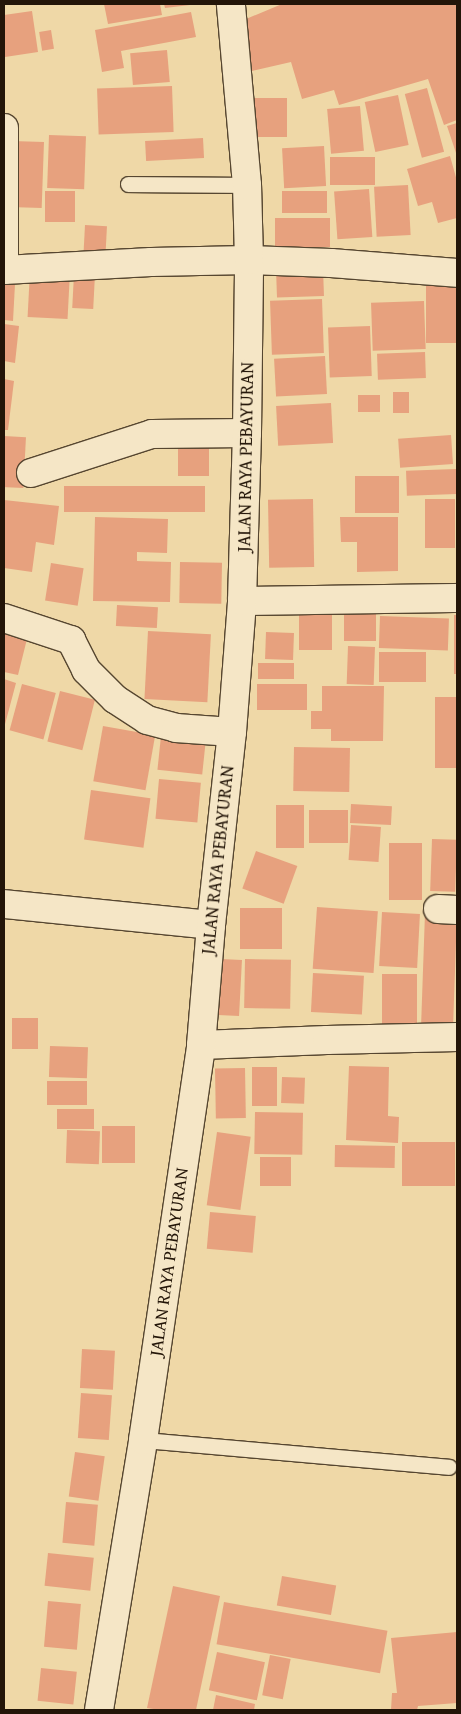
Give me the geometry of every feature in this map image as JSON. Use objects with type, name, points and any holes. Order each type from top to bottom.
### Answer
[{"type":"street","name":"JALAN RAYA PEBAYURAN","points":[[99,1710],[144,1440],[201,1045],[210,925],[232,732],[242,601],[247,432],[248,260],[247,186],[232,4]]},
{"type":"street","points":[[4,128],[4,270],[151,262],[248,260],[332,263],[457,273]]},
{"type":"street","points":[[31,473],[152,434],[247,432]]},
{"type":"street","points":[[242,601],[457,598]]},
{"type":"street","points":[[4,618],[71,640],[86,670],[115,699],[147,720],[176,728],[232,732]]},
{"type":"street","points":[[4,904],[210,925]]},
{"type":"street","points":[[201,1045],[457,1037]]},
{"type":"lane","points":[[128,184],[247,186]]},
{"type":"lane","points":[[144,1440],[449,1466]]},
{"type":"building","points":[[104,4],[160,4],[162,15],[108,24]]},
{"type":"building","points":[[164,4],[190,4],[190,5],[165,8]]},
{"type":"building","points":[[282,4],[457,4],[457,120],[444,125],[428,79],[339,105],[334,90],[302,99],[291,62],[252,71],[246,19]]},
{"type":"building","points":[[32,11],[38,52],[5,57],[4,15]]},
{"type":"building","points":[[191,12],[196,37],[121,51],[124,68],[102,72],[95,30]]},
{"type":"building","points":[[51,30],[54,49],[42,51],[39,32]]},
{"type":"building","points":[[167,50],[170,82],[133,85],[130,53]]},
{"type":"building","points":[[172,86],[174,132],[99,135],[97,89]]},
{"type":"building","points":[[427,88],[444,152],[422,158],[405,94]]},
{"type":"building","points":[[398,95],[409,145],[375,152],[365,102]]},
{"type":"building","points":[[252,98],[287,98],[287,137],[252,137]]},
{"type":"building","points":[[360,106],[364,151],[331,154],[327,109]]},
{"type":"building","points":[[457,123],[457,156],[447,126]]},
{"type":"building","points":[[49,135],[86,136],[84,189],[47,188]]},
{"type":"building","points":[[203,138],[204,158],[146,161],[145,141]]},
{"type":"building","points":[[12,141],[44,142],[42,208],[10,207]]},
{"type":"building","points":[[324,146],[326,186],[284,188],[282,148]]},
{"type":"building","points":[[450,156],[457,181],[457,218],[438,223],[432,202],[418,206],[407,169]]},
{"type":"building","points":[[330,157],[375,157],[375,185],[330,185]]},
{"type":"building","points":[[408,185],[411,235],[377,237],[374,187]]},
{"type":"building","points":[[369,189],[372,237],[337,239],[334,191]]},
{"type":"building","points":[[45,191],[75,191],[75,222],[45,222]]},
{"type":"building","points":[[282,191],[327,191],[327,213],[282,213]]},
{"type":"building","points":[[275,218],[330,218],[330,247],[275,247]]},
{"type":"building","points":[[85,225],[107,226],[105,256],[83,255]]},
{"type":"building","points":[[323,268],[324,296],[277,298],[276,270]]},
{"type":"building","points":[[30,271],[70,273],[68,319],[28,317]]},
{"type":"building","points":[[74,274],[95,275],[93,309],[72,308]]},
{"type":"building","points":[[4,283],[15,284],[13,321],[4,320]]},
{"type":"building","points":[[426,286],[457,286],[457,343],[426,343]]},
{"type":"building","points":[[322,299],[324,353],[272,355],[270,301]]},
{"type":"building","points":[[424,301],[426,349],[373,351],[371,303]]},
{"type":"building","points":[[4,324],[19,326],[15,363],[4,361]]},
{"type":"building","points":[[370,326],[372,376],[330,377],[328,327]]},
{"type":"building","points":[[425,352],[426,378],[378,380],[377,354]]},
{"type":"building","points":[[325,356],[327,394],[276,397],[274,359]]},
{"type":"building","points":[[4,379],[14,381],[8,430],[4,430]]},
{"type":"building","points":[[393,392],[409,392],[409,413],[393,413]]},
{"type":"building","points":[[358,395],[380,395],[380,412],[358,412]]},
{"type":"building","points":[[331,403],[333,443],[278,446],[276,406]]},
{"type":"building","points":[[451,435],[453,464],[400,468],[398,439]]},
{"type":"building","points":[[4,436],[26,437],[23,488],[4,487]]},
{"type":"building","points":[[178,436],[209,436],[209,476],[178,476]]},
{"type":"building","points":[[456,469],[457,494],[407,496],[406,471]]},
{"type":"building","points":[[355,476],[399,476],[399,513],[355,513]]},
{"type":"building","points":[[64,486],[205,486],[205,512],[64,512]]},
{"type":"building","points":[[313,499],[314,567],[269,568],[268,500]]},
{"type":"building","points":[[425,499],[455,499],[455,548],[425,548]]},
{"type":"building","points":[[4,500],[59,506],[54,545],[36,542],[32,572],[4,568]]},
{"type":"building","points":[[95,517],[168,519],[167,553],[137,552],[137,561],[171,562],[170,602],[93,601]]},
{"type":"building","points":[[340,517],[398,517],[398,571],[357,572],[357,542],[341,542]]},
{"type":"building","points":[[180,562],[222,563],[221,604],[179,603]]},
{"type":"building","points":[[51,563],[84,568],[78,606],[45,601]]},
{"type":"building","points":[[117,605],[158,607],[157,628],[116,626]]},
{"type":"building","points":[[344,610],[376,610],[376,641],[344,641]]},
{"type":"building","points":[[299,613],[332,613],[332,650],[299,650]]},
{"type":"building","points":[[454,615],[457,615],[457,674],[454,674]]},
{"type":"building","points":[[380,616],[449,618],[448,650],[379,648]]},
{"type":"building","points":[[4,624],[29,631],[18,675],[4,672]]},
{"type":"building","points":[[148,631],[211,634],[207,702],[144,699]]},
{"type":"building","points":[[266,632],[294,633],[293,660],[265,659]]},
{"type":"building","points":[[348,646],[375,647],[374,685],[347,684]]},
{"type":"building","points":[[379,652],[426,652],[426,682],[379,682]]},
{"type":"building","points":[[258,663],[294,663],[294,679],[258,679]]},
{"type":"building","points":[[4,679],[16,683],[4,728]]},
{"type":"building","points":[[22,684],[56,693],[43,739],[10,730]]},
{"type":"building","points":[[257,684],[307,684],[307,710],[257,710]]},
{"type":"building","points":[[322,686],[384,686],[383,741],[331,741],[331,729],[311,729],[311,711],[322,711]]},
{"type":"building","points":[[60,691],[95,700],[82,750],[47,741]]},
{"type":"building","points":[[435,697],[457,697],[457,768],[435,768]]},
{"type":"building","points":[[103,726],[155,735],[145,790],[93,781]]},
{"type":"building","points":[[161,736],[206,741],[202,775],[157,770]]},
{"type":"building","points":[[294,747],[350,748],[349,792],[293,791]]},
{"type":"building","points":[[159,779],[201,783],[197,823],[156,819]]},
{"type":"building","points":[[91,790],[150,798],[143,848],[84,840]]},
{"type":"building","points":[[351,804],[392,806],[391,825],[350,823]]},
{"type":"building","points":[[276,805],[304,805],[304,848],[276,848]]},
{"type":"building","points":[[309,810],[348,810],[348,843],[309,843]]},
{"type":"building","points":[[351,825],[381,827],[378,862],[349,860]]},
{"type":"building","points":[[432,839],[457,840],[455,892],[430,891]]},
{"type":"building","points":[[389,843],[422,843],[422,900],[389,900]]},
{"type":"building","points":[[256,851],[297,866],[284,904],[242,889]]},
{"type":"building","points":[[317,907],[378,911],[374,973],[313,969]]},
{"type":"building","points":[[240,908],[282,908],[282,949],[240,949]]},
{"type":"building","points":[[382,912],[420,914],[417,968],[379,966]]},
{"type":"building","points":[[425,913],[457,914],[453,1029],[421,1028]]},
{"type":"building","points":[[221,959],[242,960],[239,1016],[218,1015]]},
{"type":"building","points":[[245,959],[291,960],[290,1009],[244,1008]]},
{"type":"building","points":[[313,973],[364,976],[362,1015],[311,1012]]},
{"type":"building","points":[[382,974],[417,974],[417,1032],[382,1032]]},
{"type":"building","points":[[12,1018],[38,1018],[38,1049],[12,1049]]},
{"type":"building","points":[[50,1046],[88,1047],[87,1078],[49,1077]]},
{"type":"building","points":[[349,1066],[389,1067],[388,1116],[399,1117],[398,1143],[346,1140]]},
{"type":"building","points":[[252,1067],[277,1067],[277,1106],[252,1106]]},
{"type":"building","points":[[245,1068],[246,1118],[216,1119],[215,1069]]},
{"type":"building","points":[[282,1077],[305,1078],[304,1104],[281,1103]]},
{"type":"building","points":[[47,1081],[87,1081],[87,1105],[47,1105]]},
{"type":"building","points":[[57,1109],[94,1109],[94,1129],[57,1129]]},
{"type":"building","points":[[255,1112],[303,1113],[302,1155],[254,1154]]},
{"type":"building","points":[[102,1126],[135,1126],[135,1163],[102,1163]]},
{"type":"building","points":[[67,1130],[100,1131],[99,1164],[66,1163]]},
{"type":"building","points":[[217,1132],[251,1137],[240,1210],[207,1205]]},
{"type":"building","points":[[402,1142],[455,1142],[455,1186],[402,1186]]},
{"type":"building","points":[[335,1145],[395,1146],[395,1168],[335,1167]]},
{"type":"building","points":[[260,1157],[291,1157],[291,1186],[260,1186]]},
{"type":"building","points":[[210,1212],[256,1216],[253,1253],[207,1249]]},
{"type":"building","points":[[82,1349],[115,1351],[113,1390],[80,1388]]},
{"type":"building","points":[[81,1393],[112,1395],[109,1440],[78,1438]]},
{"type":"building","points":[[75,1452],[105,1456],[98,1501],[69,1497]]},
{"type":"building","points":[[66,1502],[98,1505],[94,1546],[62,1543]]},
{"type":"building","points":[[48,1553],[94,1558],[90,1591],[45,1586]]},
{"type":"building","points":[[282,1576],[336,1586],[331,1615],[277,1606]]},
{"type":"building","points":[[173,1586],[220,1596],[196,1710],[147,1708]]},
{"type":"building","points":[[48,1601],[81,1604],[77,1650],[44,1647]]},
{"type":"building","points":[[224,1602],[387,1631],[380,1673],[217,1644]]},
{"type":"building","points":[[457,1632],[457,1703],[418,1706],[417,1710],[391,1710],[392,1693],[397,1693],[391,1638]]},
{"type":"building","points":[[217,1652],[265,1662],[257,1700],[209,1690]]},
{"type":"building","points":[[270,1655],[291,1659],[283,1699],[262,1695]]},
{"type":"building","points":[[41,1668],[77,1672],[73,1705],[38,1701]]},
{"type":"building","points":[[216,1695],[255,1704],[254,1710],[213,1710]]}]
